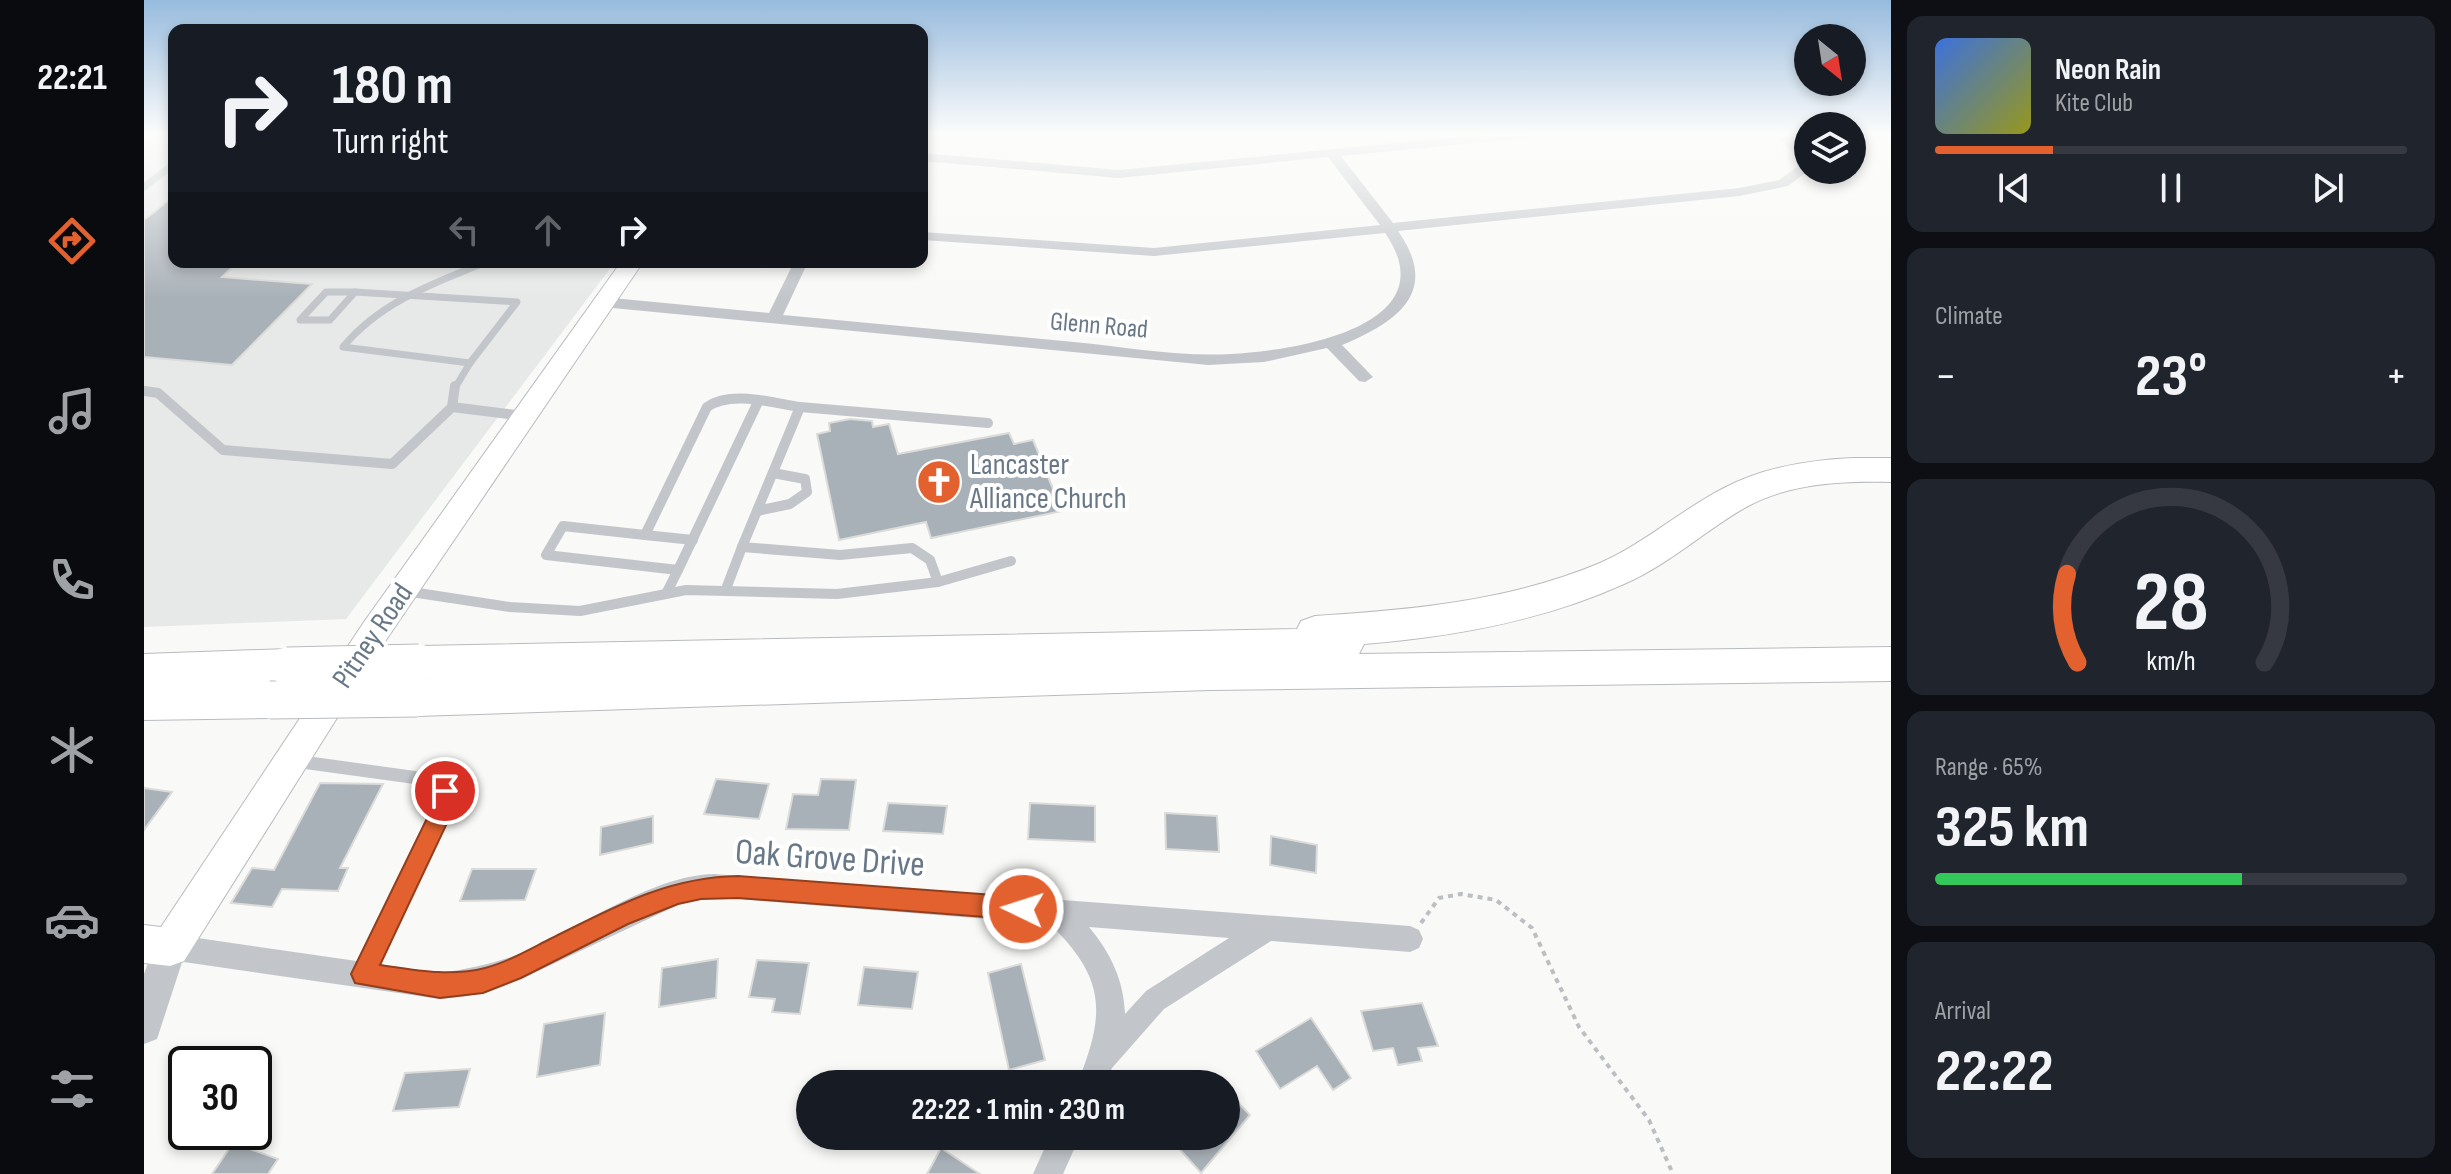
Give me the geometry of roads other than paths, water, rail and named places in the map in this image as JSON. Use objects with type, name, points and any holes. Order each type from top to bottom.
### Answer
[{"type":"highway","points":[[418,680],[1033,649],[1387,627],[1473,616],[1551,596],[1609,575],[1656,551],[1727,502],[1769,484],[1834,471],[1891,470]]},
{"type":"highway","points":[[1033,649],[1891,639]]},
{"type":"highway","points":[[144,671],[279,683],[1891,667]]},
{"type":"highway","points":[[144,702],[279,683]]},
{"type":"main road","name":"Pitney Road","points":[[157,945],[291,761],[403,591],[628,268]]},
{"type":"street","name":"Glenn Road","points":[[602,302],[1208,360],[1279,357],[1375,324],[1395,310],[1406,295],[1411,276],[1408,261],[1358,189]]},
{"type":"street","points":[[928,236],[1129,253],[1761,189]]},
{"type":"street","points":[[773,320],[798,268]]},
{"type":"street","points":[[1330,342],[1365,377]]},
{"type":"street","name":"Oak Grove Drive","points":[[157,945],[440,986],[483,981],[513,970],[620,916],[701,887],[738,887],[1410,939]]},
{"type":"street","points":[[1055,911],[1084,936],[1109,984],[1112,1021],[1105,1057]]},
{"type":"street","points":[[1098,1070],[1105,1057],[1155,1000],[1268,928]]},
{"type":"street","name":"Pitney Road","points":[[144,1026],[157,945]]},
{"type":"street","points":[[1048,1174],[1059,1150]]},
{"type":"lane","points":[[470,363],[343,347],[351,335],[410,294],[472,268]]},
{"type":"lane","points":[[144,391],[158,393],[223,450],[392,464],[452,407],[456,382],[517,302],[410,294],[355,292],[326,292],[300,320],[330,320],[355,292]]},
{"type":"lane","points":[[645,535],[709,403],[720,398],[988,423]]},
{"type":"lane","points":[[667,592],[758,402]]},
{"type":"lane","points":[[452,407],[524,416]]},
{"type":"lane","points":[[726,589],[800,407]]},
{"type":"lane","points":[[757,511],[790,504],[807,492],[805,479],[773,473]]},
{"type":"lane","points":[[678,570],[546,555],[563,526],[693,540]]},
{"type":"lane","points":[[742,547],[840,555],[912,548],[930,560],[938,582]]},
{"type":"lane","points":[[403,591],[510,607],[570,611],[607,608],[667,592],[726,589],[837,594],[938,582],[1011,561]]},
{"type":"lane","points":[[291,761],[433,780],[445,791],[442,811],[363,974]]},
{"type":"place","name":"Lancaster Alliance Church","points":[[939,482]]}]
